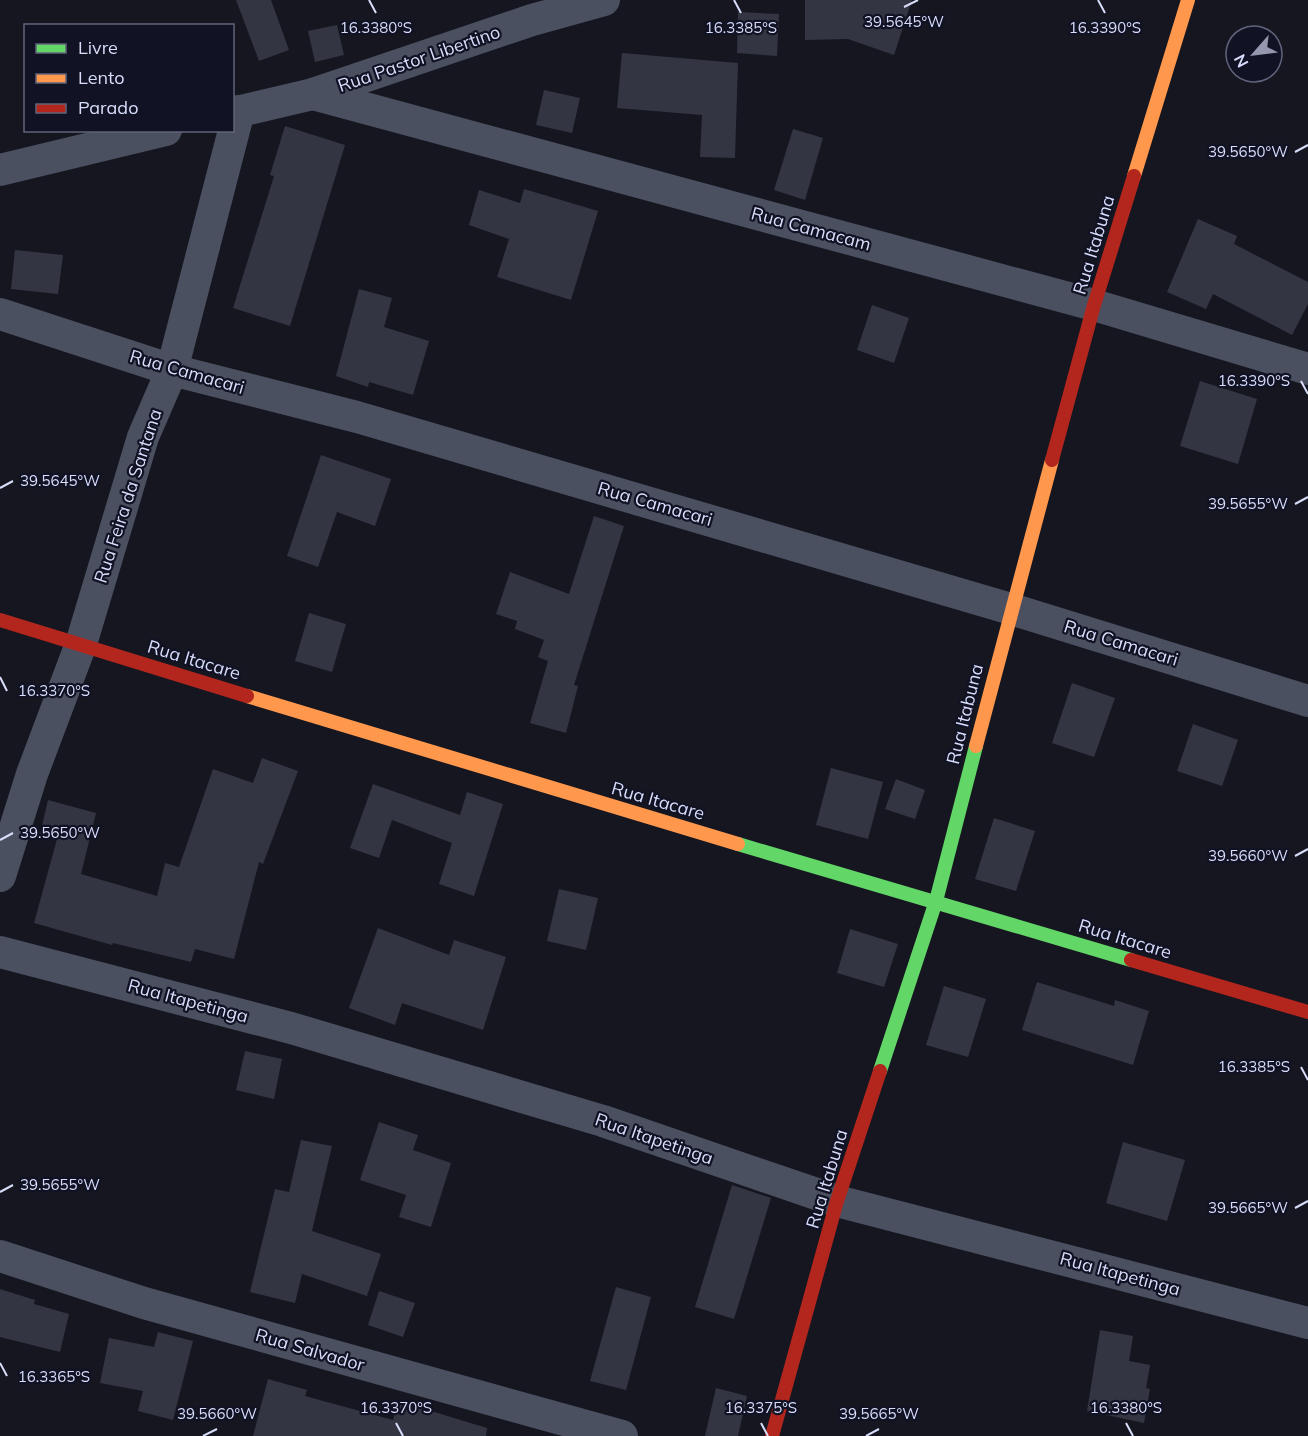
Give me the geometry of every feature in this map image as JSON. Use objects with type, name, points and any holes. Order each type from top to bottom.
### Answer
[{"type":"street","name":"Rua Pastor Libertino","points":[[236,112],[313,94],[532,20],[604,0]]},
{"type":"street","name":"Rua Itabuna","points":[[772,1436],[837,1201],[936,902],[1011,609],[1094,305],[1188,0]]},
{"type":"street","name":"Rua Camacam","points":[[313,94],[1094,305],[1308,369]]},
{"type":"street","points":[[0,170],[158,132]]},
{"type":"street","name":"Rua Feira da Santana","points":[[0,876],[33,774],[81,644],[143,437],[172,369],[231,132]]},
{"type":"street","name":"Rua Camacari","points":[[0,314],[172,369],[357,417],[1011,609],[1308,700]]},
{"type":"street","name":"Rua Itacare","points":[[0,620],[475,766],[1308,1012]]},
{"type":"street","name":"Rua Itapetinga","points":[[0,952],[303,1031],[603,1121],[837,1201],[1308,1323]]},
{"type":"street","name":"Rua Salvador","points":[[0,1256],[144,1303],[622,1436]]},
{"type":"building","points":[[236,0],[271,0],[289,50],[259,61]]},
{"type":"building","points":[[805,0],[912,0],[894,55],[848,39],[805,40]]},
{"type":"building","points":[[738,12],[779,14],[777,56],[737,53]]},
{"type":"building","points":[[337,25],[344,55],[315,62],[308,31]]},
{"type":"building","points":[[622,53],[738,63],[735,158],[700,157],[702,115],[617,108]]},
{"type":"building","points":[[544,90],[580,98],[572,133],[536,125]]},
{"type":"building","points":[[285,126],[345,145],[290,326],[233,308],[274,176],[270,175]]},
{"type":"building","points":[[793,129],[823,138],[805,200],[774,190]]},
{"type":"building","points":[[524,189],[598,211],[571,300],[497,277],[509,239],[469,225],[479,190],[520,203]]},
{"type":"building","points":[[1198,219],[1237,236],[1234,244],[1308,282],[1308,304],[1292,335],[1213,294],[1206,309],[1167,292]]},
{"type":"building","points":[[15,250],[63,255],[58,294],[11,289]]},
{"type":"building","points":[[359,289],[392,298],[384,327],[429,341],[413,395],[369,382],[368,387],[336,376]]},
{"type":"building","points":[[872,305],[909,318],[894,363],[857,350]]},
{"type":"building","points":[[1200,381],[1257,399],[1238,464],[1180,446]]},
{"type":"building","points":[[321,455],[391,479],[375,526],[337,512],[318,567],[287,556]]},
{"type":"building","points":[[594,516],[624,526],[574,685],[578,686],[566,733],[530,723],[548,661],[538,657],[544,640],[515,629],[517,621],[496,614],[510,572],[569,594]]},
{"type":"building","points":[[309,613],[346,624],[332,672],[295,661]]},
{"type":"building","points":[[1072,683],[1115,698],[1094,757],[1052,743]]},
{"type":"building","points":[[1193,724],[1238,740],[1222,786],[1177,771]]},
{"type":"building","points":[[262,758],[298,771],[263,864],[259,862],[234,959],[195,949],[191,962],[113,943],[112,945],[34,923],[57,839],[40,834],[48,800],[96,813],[81,874],[157,896],[165,863],[179,867],[213,769],[253,783]]},
{"type":"building","points":[[831,768],[883,782],[868,839],[816,825]]},
{"type":"building","points":[[896,779],[925,790],[915,819],[885,809]]},
{"type":"building","points":[[373,784],[460,815],[467,792],[503,804],[474,896],[439,884],[452,843],[392,820],[379,858],[350,848]]},
{"type":"building","points":[[994,818],[1035,831],[1016,891],[975,879]]},
{"type":"building","points":[[559,889],[598,898],[586,950],[547,941]]},
{"type":"building","points":[[378,928],[449,955],[454,940],[506,957],[483,1030],[402,1003],[395,1025],[349,1008]]},
{"type":"building","points":[[850,929],[898,944],[884,987],[837,973]]},
{"type":"building","points":[[1037,982],[1114,1006],[1115,1000],[1149,1011],[1133,1065],[1022,1030]]},
{"type":"building","points":[[944,986],[986,999],[968,1057],[926,1045]]},
{"type":"building","points":[[245,1051],[282,1059],[274,1099],[236,1090]]},
{"type":"building","points":[[379,1122],[418,1135],[413,1150],[451,1163],[431,1227],[399,1217],[406,1195],[360,1180]]},
{"type":"building","points":[[301,1140],[332,1146],[312,1231],[381,1254],[367,1296],[302,1274],[295,1303],[250,1292],[275,1189],[289,1192]]},
{"type":"building","points":[[1123,1142],[1185,1160],[1167,1221],[1106,1203]]},
{"type":"building","points":[[732,1185],[771,1198],[734,1319],[695,1307]]},
{"type":"building","points":[[616,1287],[651,1297],[626,1390],[590,1381]]},
{"type":"building","points":[[0,1289],[35,1300],[34,1304],[69,1314],[60,1352],[0,1337]]},
{"type":"building","points":[[379,1291],[415,1303],[403,1337],[368,1325]]},
{"type":"building","points":[[1100,1330],[1133,1336],[1129,1361],[1150,1365],[1146,1388],[1150,1389],[1144,1423],[1087,1411]]},
{"type":"building","points":[[158,1332],[193,1341],[173,1420],[138,1411],[143,1391],[100,1383],[109,1338],[154,1347]]},
{"type":"building","points":[[268,1379],[307,1390],[305,1396],[393,1420],[398,1401],[487,1428],[486,1436],[253,1436]]},
{"type":"building","points":[[716,1388],[747,1396],[738,1436],[705,1436]]},
{"type":"traffic: fast","points":[[880,1071],[936,901],[976,746]]},
{"type":"traffic: fast","points":[[738,844],[1131,960]]},
{"type":"traffic: slow","points":[[1134,176],[1188,0]]},
{"type":"traffic: slow","points":[[976,746],[1052,460]]},
{"type":"traffic: slow","points":[[247,696],[738,844]]},
{"type":"traffic: jam","points":[[1052,460],[1094,305],[1134,176]]},
{"type":"traffic: jam","points":[[0,620],[247,696]]},
{"type":"traffic: jam","points":[[1131,960],[1308,1012]]},
{"type":"traffic: jam","points":[[772,1436],[837,1201],[880,1071]]}]
